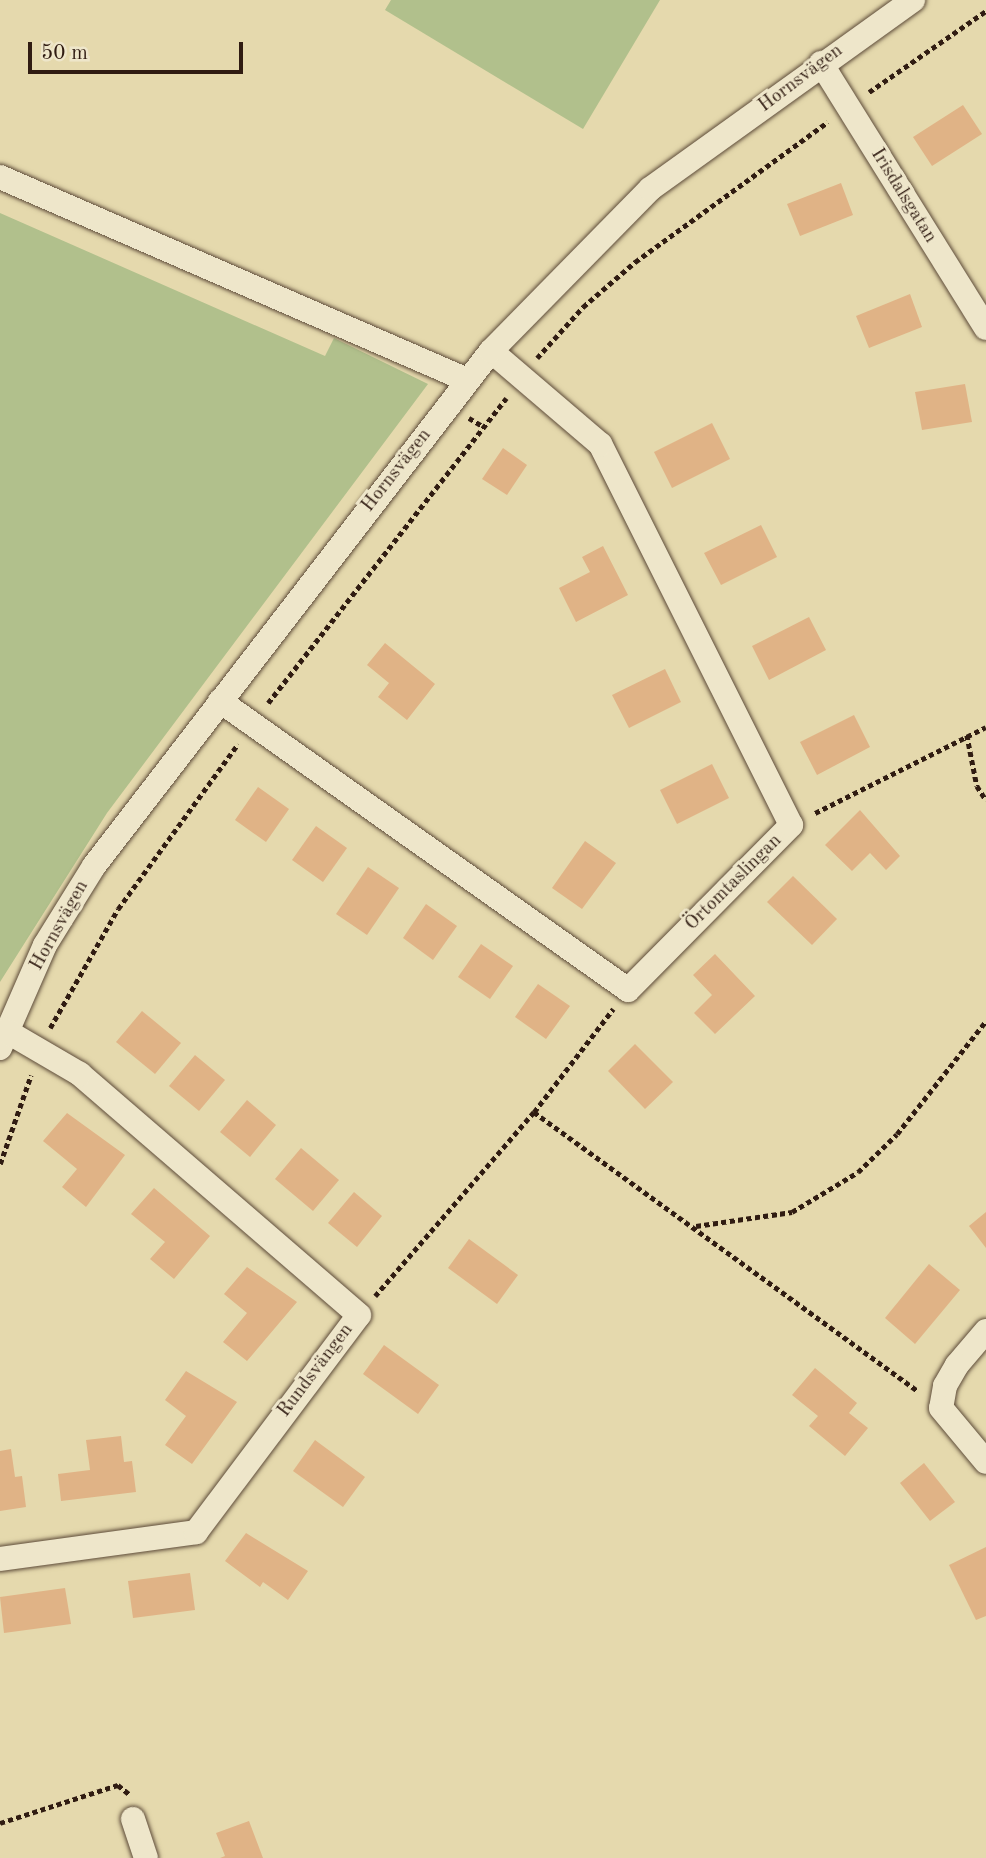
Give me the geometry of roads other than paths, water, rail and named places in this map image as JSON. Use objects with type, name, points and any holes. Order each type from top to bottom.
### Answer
[{"type":"street","name":"Hornsvägen","points":[[3,1040],[45,946],[94,866],[491,351],[650,189],[821,63],[913,0]]},
{"type":"street","name":"Irisdalsgatan","points":[[821,63],[986,328]]},
{"type":"street","points":[[0,177],[467,380]]},
{"type":"street","name":"Örtomtaslingan","points":[[220,701],[628,990],[791,825],[600,444],[491,351]]},
{"type":"street","name":"Rundsvängen","points":[[0,1559],[197,1532],[359,1315],[80,1074],[40,1051],[3,1040]]},
{"type":"street","points":[[986,1331],[957,1365],[945,1386],[941,1408],[986,1462]]},
{"type":"street","points":[[133,1819],[146,1858]]}]
